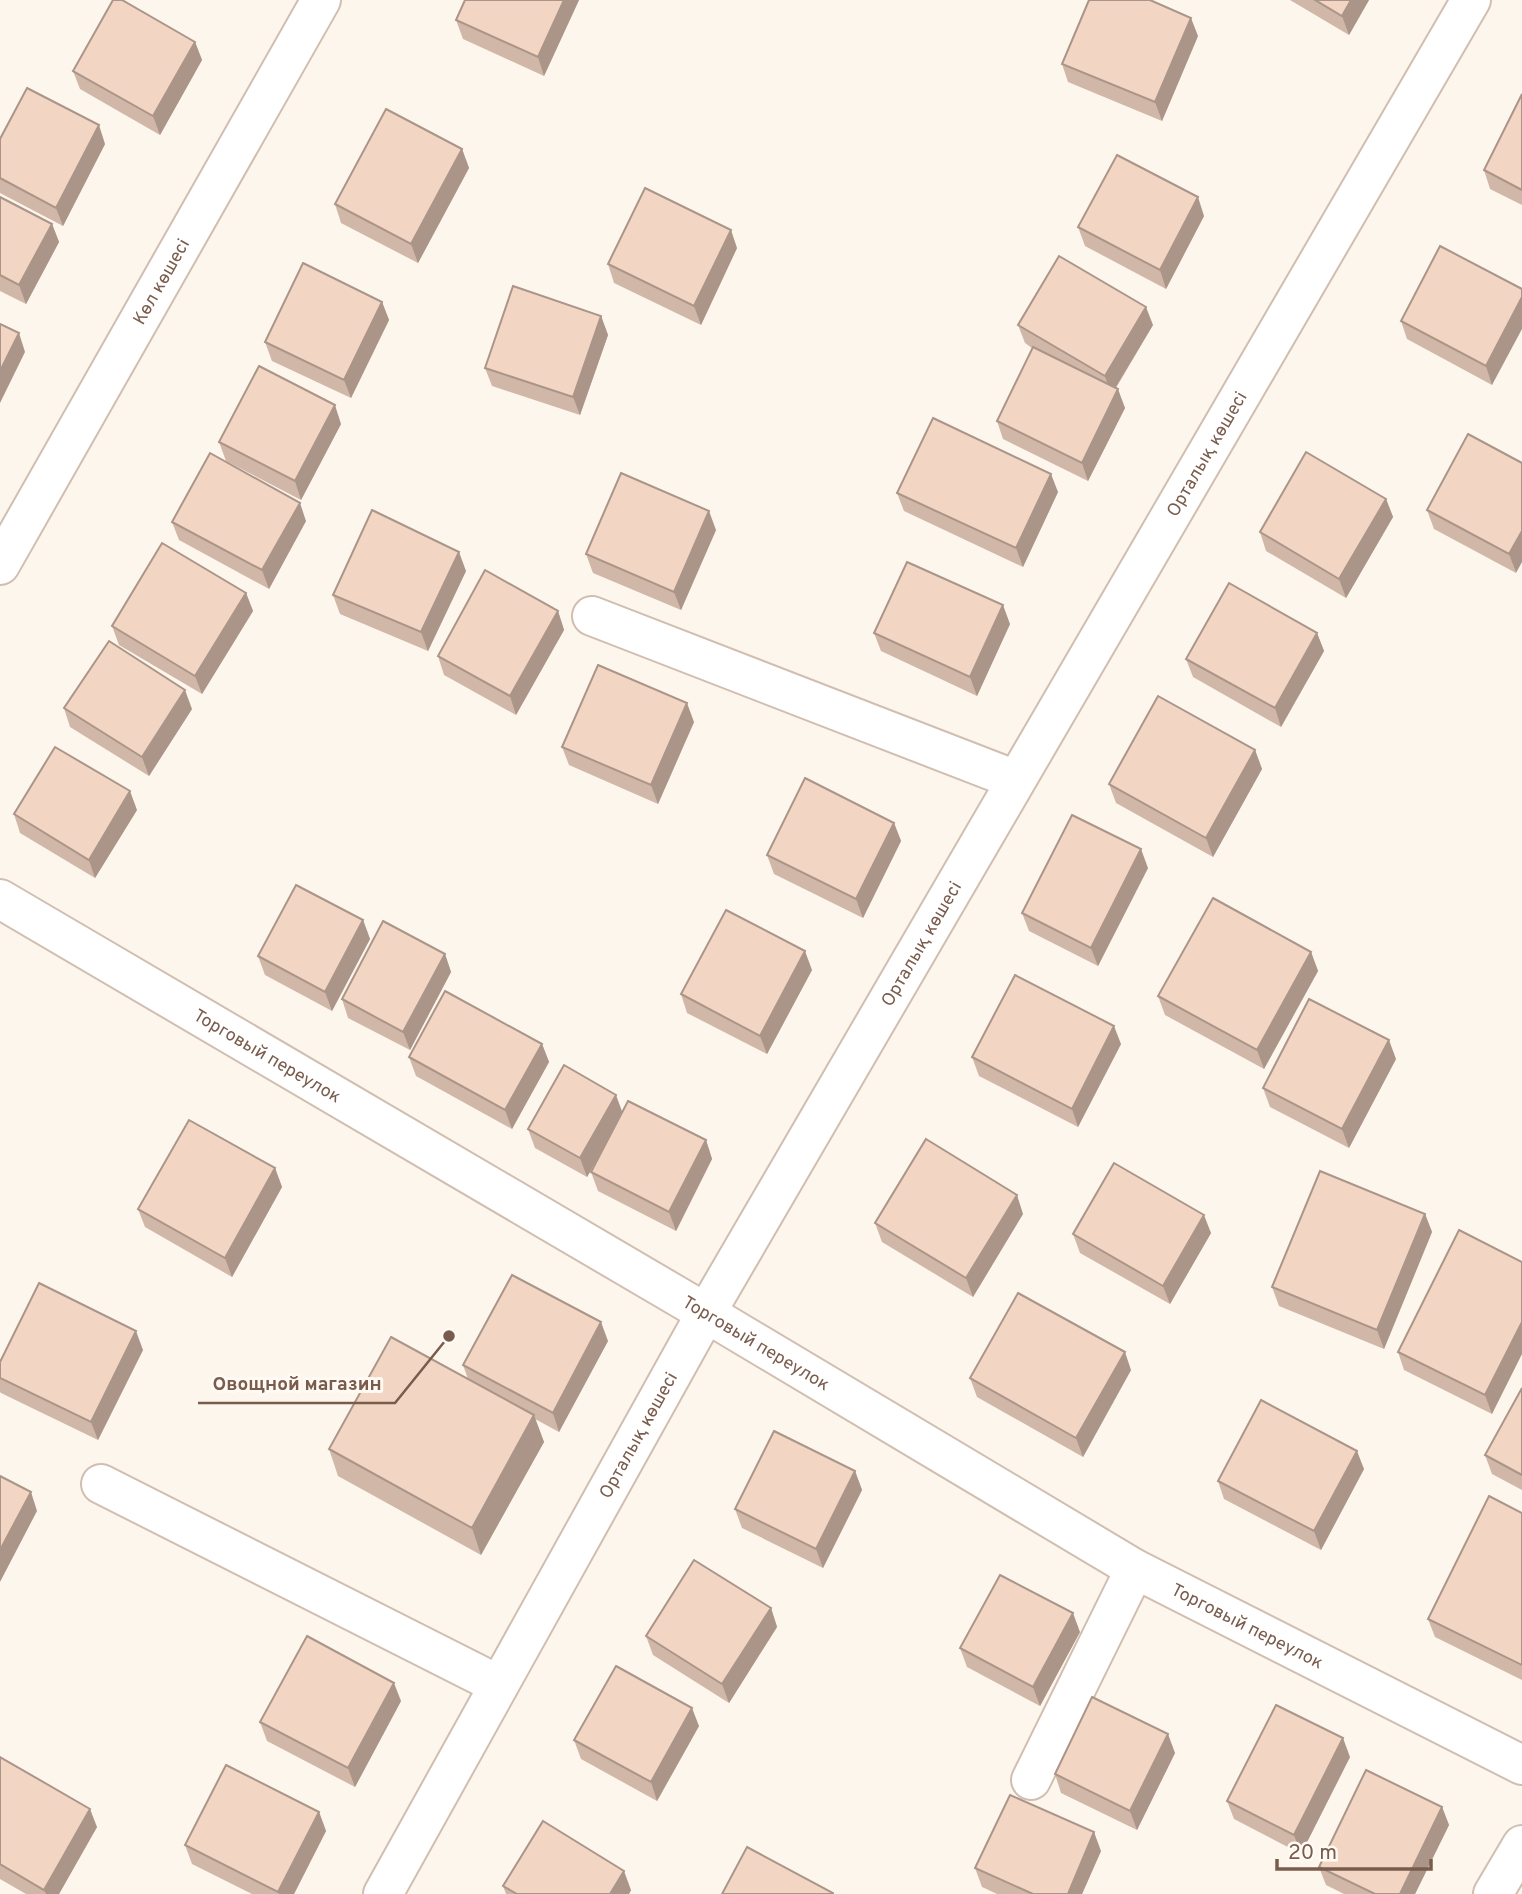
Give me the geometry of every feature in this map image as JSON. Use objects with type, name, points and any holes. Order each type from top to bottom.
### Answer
[{"type":"street","name":"Көл көшесі","points":[[0,565],[321,0]]},
{"type":"street","name":"Орталық көшесі","points":[[383,1894],[706,1313],[1471,0]]},
{"type":"street","points":[[592,615],[1016,780]]},
{"type":"street","name":"Торговый переулок","points":[[0,899],[706,1313],[1135,1569],[1522,1765]]},
{"type":"street","points":[[101,1484],[499,1685]]},
{"type":"street","points":[[1031,1780],[1135,1569]]},
{"type":"street","points":[[1493,1894],[1522,1845]]},
{"type":"building","points":[[113,0],[122,0],[195,42],[153,116],[73,71]]},
{"type":"building","points":[[465,0],[564,0],[538,57],[456,20]]},
{"type":"building","points":[[1089,0],[1150,0],[1191,18],[1155,102],[1062,64]]},
{"type":"building","points":[[1315,0],[1351,0],[1342,16]]},
{"type":"building","points":[[27,88],[99,125],[56,208],[0,178],[0,139]]},
{"type":"building","points":[[1522,94],[1522,190],[1484,170]]},
{"type":"building","points":[[386,109],[462,149],[411,244],[335,204]]},
{"type":"building","points":[[1117,155],[1198,197],[1160,270],[1078,227]]},
{"type":"building","points":[[645,188],[731,230],[694,306],[608,264]]},
{"type":"building","points":[[0,197],[52,224],[19,285],[0,275]]},
{"type":"building","points":[[1440,246],[1522,289],[1522,297],[1486,366],[1401,321]]},
{"type":"building","points":[[1059,256],[1146,307],[1105,376],[1018,325]]},
{"type":"building","points":[[303,263],[382,302],[344,380],[265,342]]},
{"type":"building","points":[[513,286],[601,316],[573,397],[485,368]]},
{"type":"building","points":[[0,324],[19,333],[0,371]]},
{"type":"building","points":[[1033,347],[1118,389],[1082,463],[997,421]]},
{"type":"building","points":[[259,366],[335,405],[295,481],[219,442]]},
{"type":"building","points":[[933,418],[1051,474],[1016,548],[897,493]]},
{"type":"building","points":[[1468,434],[1522,463],[1522,531],[1509,554],[1427,510]]},
{"type":"building","points":[[1306,452],[1386,499],[1339,579],[1260,532]]},
{"type":"building","points":[[210,453],[300,503],[262,570],[172,522]]},
{"type":"building","points":[[621,473],[709,511],[674,592],[586,554]]},
{"type":"building","points":[[372,510],[459,552],[421,632],[333,595]]},
{"type":"building","points":[[162,543],[246,593],[195,676],[112,626]]},
{"type":"building","points":[[907,562],[1003,605],[970,677],[874,633]]},
{"type":"building","points":[[485,570],[558,611],[510,696],[438,656]]},
{"type":"building","points":[[1229,583],[1317,633],[1275,708],[1186,659]]},
{"type":"building","points":[[109,641],[185,690],[142,757],[64,708]]},
{"type":"building","points":[[598,665],[687,703],[651,785],[562,747]]},
{"type":"building","points":[[1158,696],[1255,750],[1206,838],[1109,784]]},
{"type":"building","points":[[55,747],[130,791],[89,860],[14,814]]},
{"type":"building","points":[[805,778],[894,823],[856,899],[767,855]]},
{"type":"building","points":[[1072,815],[1141,849],[1091,948],[1022,913]]},
{"type":"building","points":[[296,885],[363,920],[325,992],[258,956]]},
{"type":"building","points":[[1213,898],[1311,952],[1257,1050],[1158,996]]},
{"type":"building","points":[[726,910],[805,951],[760,1036],[681,994]]},
{"type":"building","points":[[383,921],[445,954],[403,1032],[342,999]]},
{"type":"building","points":[[1015,975],[1114,1026],[1072,1109],[972,1057]]},
{"type":"building","points":[[445,991],[542,1044],[505,1110],[409,1057]]},
{"type":"building","points":[[1309,999],[1389,1040],[1342,1129],[1263,1088]]},
{"type":"building","points":[[564,1065],[616,1095],[580,1158],[528,1129]]},
{"type":"building","points":[[628,1101],[706,1140],[669,1212],[591,1172]]},
{"type":"building","points":[[189,1120],[275,1168],[225,1258],[138,1209]]},
{"type":"building","points":[[926,1139],[1017,1195],[966,1278],[875,1223]]},
{"type":"building","points":[[1114,1163],[1204,1215],[1163,1286],[1073,1234]]},
{"type":"building","points":[[1320,1171],[1425,1214],[1377,1330],[1272,1287]]},
{"type":"building","points":[[1459,1230],[1522,1262],[1522,1322],[1485,1395],[1398,1352]]},
{"type":"building","points":[[512,1275],[601,1322],[553,1413],[463,1365]]},
{"type":"building","points":[[39,1283],[136,1331],[91,1422],[0,1378],[0,1362]]},
{"type":"building","points":[[1018,1293],[1125,1352],[1076,1438],[970,1378]]},
{"type":"building","points":[[391,1337],[534,1415],[472,1528],[329,1449]]},
{"type":"building","points":[[1522,1388],[1522,1475],[1485,1455]]},
{"type":"building","points":[[1261,1400],[1357,1451],[1314,1531],[1218,1481]]},
{"type":"building","points":[[774,1431],[855,1471],[816,1549],[735,1509]]},
{"type":"building","points":[[0,1476],[31,1492],[0,1550]]},
{"type":"building","points":[[1489,1496],[1522,1513],[1522,1665],[1428,1619]]},
{"type":"building","points":[[694,1560],[771,1608],[722,1684],[646,1636]]},
{"type":"building","points":[[1000,1575],[1073,1613],[1033,1687],[960,1648]]},
{"type":"building","points":[[307,1636],[394,1683],[348,1768],[260,1722]]},
{"type":"building","points":[[616,1666],[692,1708],[651,1782],[574,1740]]},
{"type":"building","points":[[1092,1697],[1168,1734],[1130,1811],[1055,1774]]},
{"type":"building","points":[[1276,1705],[1343,1738],[1294,1835],[1227,1801]]},
{"type":"building","points":[[0,1757],[90,1809],[44,1890],[0,1864]]},
{"type":"building","points":[[226,1765],[319,1812],[278,1892],[185,1845]]},
{"type":"building","points":[[1366,1770],[1442,1807],[1400,1894],[1375,1894],[1319,1867]]},
{"type":"building","points":[[1010,1795],[1094,1832],[1068,1894],[1033,1894],[975,1868]]},
{"type":"building","points":[[543,1821],[624,1871],[610,1894],[517,1894],[503,1886]]},
{"type":"building","points":[[747,1847],[833,1893],[833,1894],[722,1894]]},
{"type":"place","name":"Овощной магазин","points":[[449,1336]]}]
